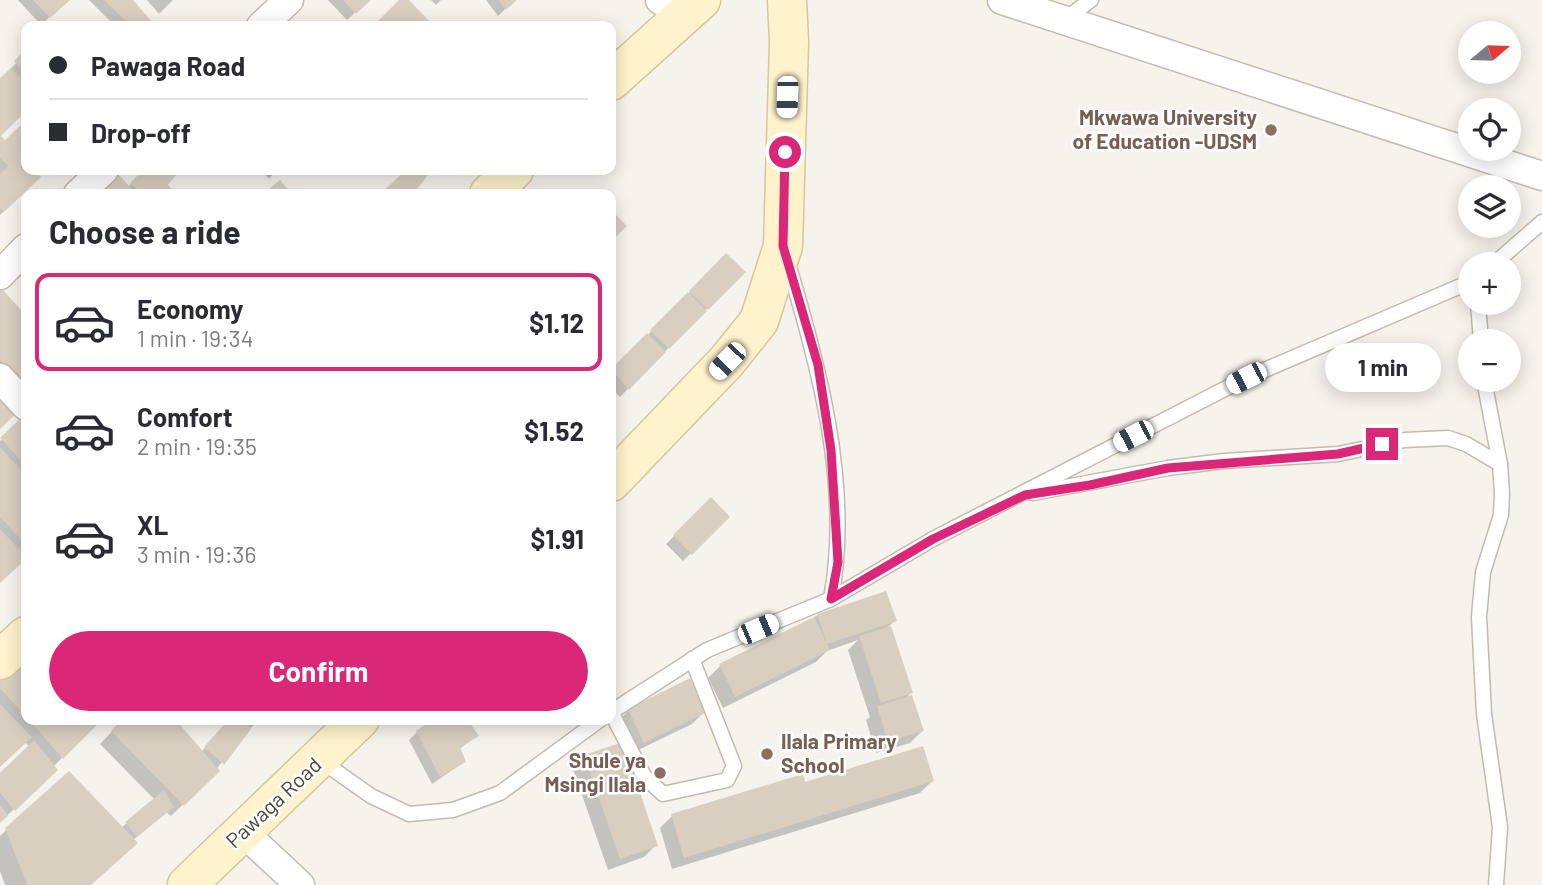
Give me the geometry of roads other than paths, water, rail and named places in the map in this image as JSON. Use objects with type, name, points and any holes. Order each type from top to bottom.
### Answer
[{"type":"main road","points":[[616,477],[727,361],[759,321],[783,246],[789,42],[787,0]]},
{"type":"main road","points":[[616,76],[683,4]]},
{"type":"main road","points":[[494,189],[509,175]]},
{"type":"main road","points":[[0,660],[21,641]]},
{"type":"main road","name":"Pawaga Road","points":[[187,885],[354,725]]},
{"type":"street","points":[[266,21],[289,0]]},
{"type":"street","points":[[1002,0],[1542,176]]},
{"type":"street","points":[[83,189],[99,175]]},
{"type":"street","points":[[0,275],[21,253]]},
{"type":"street","points":[[0,378],[21,401]]},
{"type":"street","points":[[243,832],[300,885]]},
{"type":"lane","points":[[1064,20],[1091,0]]},
{"type":"lane","points":[[1508,252],[1542,222]]},
{"type":"lane","points":[[783,246],[818,365],[831,450],[838,552],[831,599]]},
{"type":"lane","points":[[616,709],[707,650],[831,599],[933,539],[1025,495],[1086,460],[1246,378],[1458,287]]},
{"type":"lane","points":[[1486,392],[1500,464],[1501,515],[1483,572],[1479,617],[1484,714],[1500,827],[1496,885]]},
{"type":"lane","points":[[1025,495],[1090,485],[1168,468],[1338,454],[1405,440],[1448,439],[1466,444],[1500,464]]},
{"type":"lane","points":[[616,722],[643,776],[663,794],[727,780],[734,766],[692,659]]},
{"type":"lane","points":[[320,760],[371,796],[409,814],[453,810],[500,793],[593,725]]},
{"type":"place","name":"Mkwawa University of Education -UDSM","points":[[1271,130]]},
{"type":"place","name":"Ilala Primary School","points":[[767,754]]},
{"type":"place","name":"Shule ya Msingi Ilala","points":[[660,773]]}]
